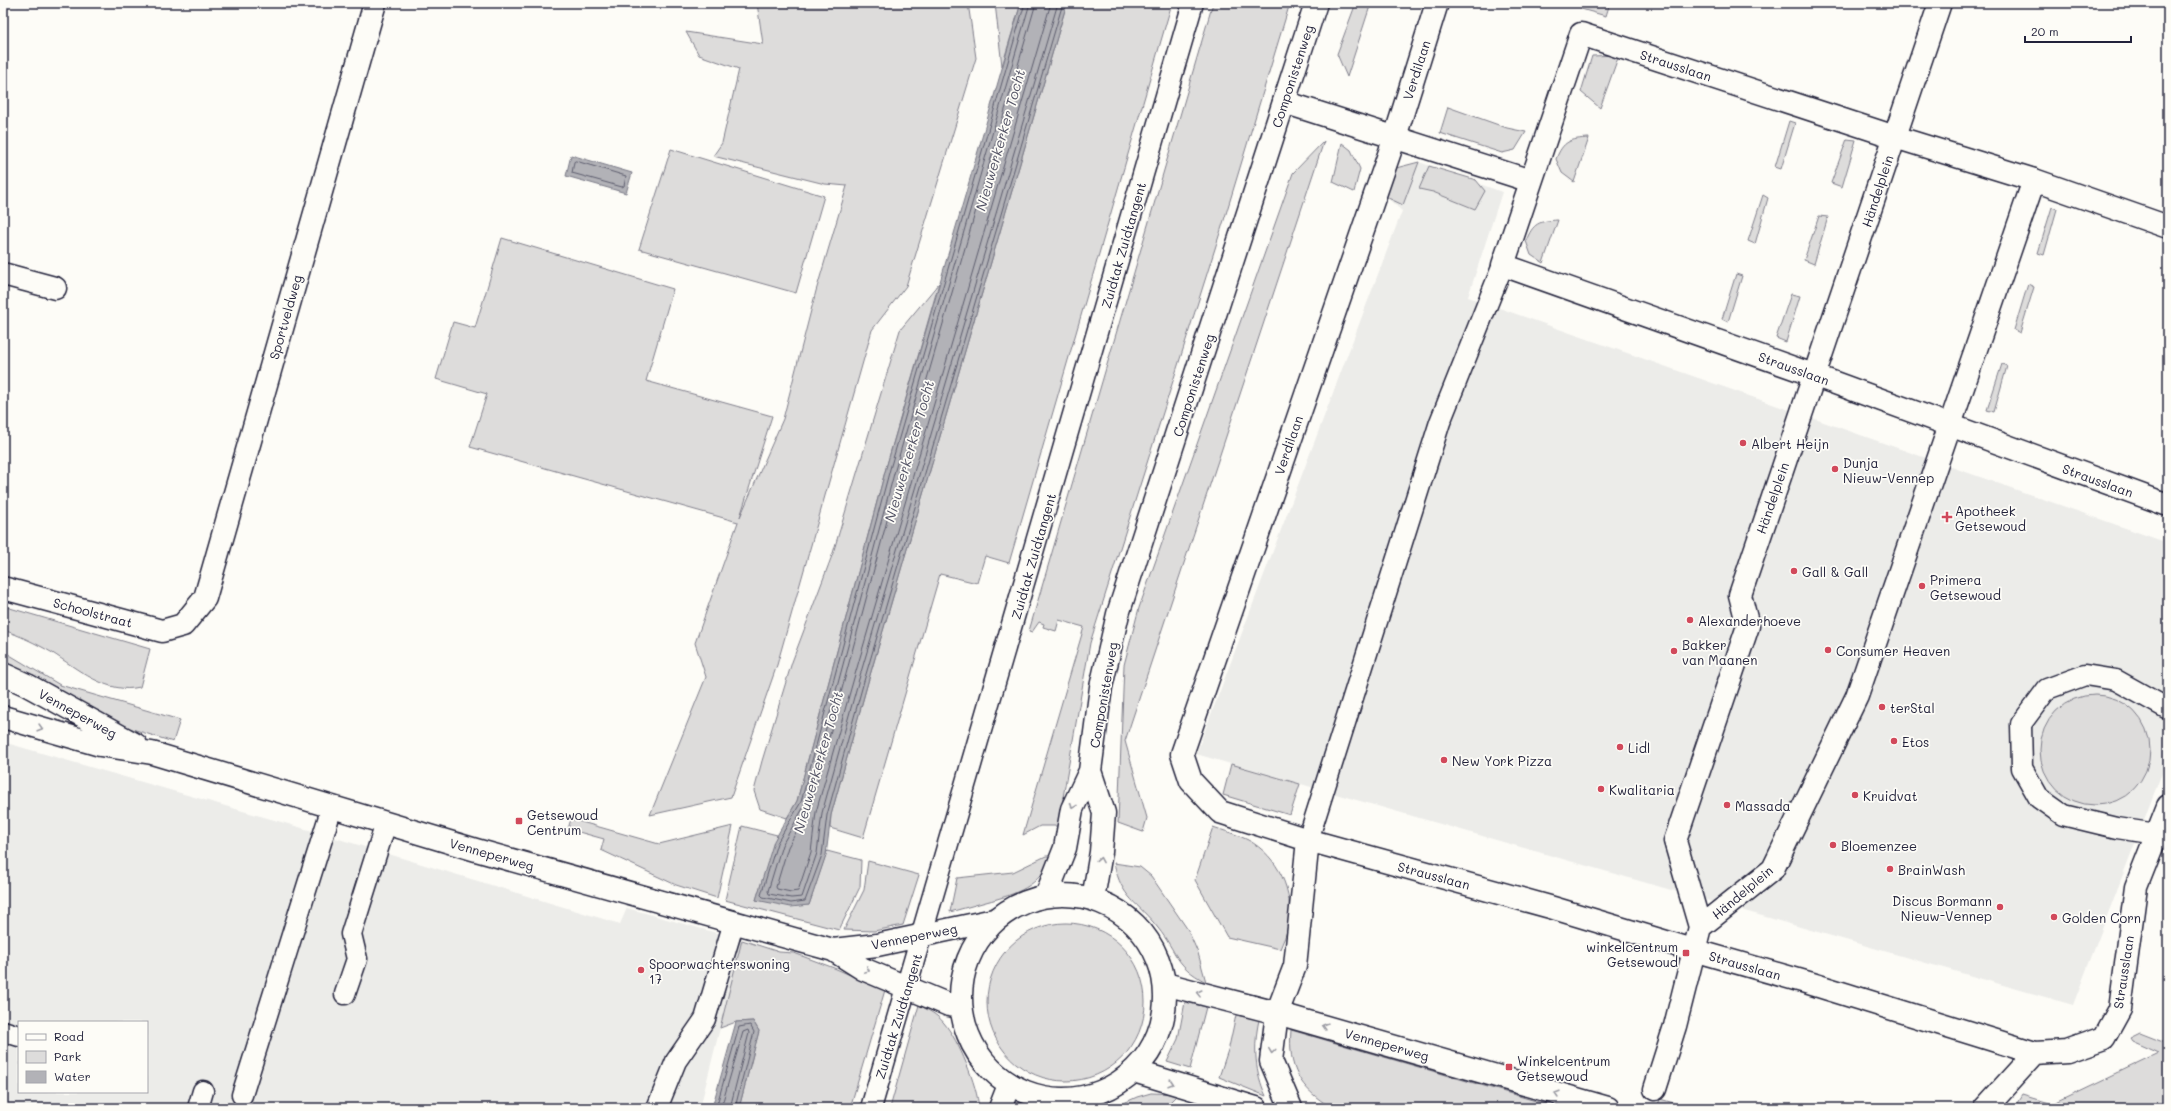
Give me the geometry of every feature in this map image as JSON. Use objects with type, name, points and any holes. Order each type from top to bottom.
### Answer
[{"type":"street","name":"Sportveldweg","points":[[183,625],[205,598],[375,3]]},
{"type":"street","name":"Componistenweg","points":[[1046,896],[1065,848],[1072,809],[1090,771],[1101,687],[1118,614],[1316,3]]},
{"type":"street","name":"Verdilaan","points":[[1182,754],[1395,137],[1437,3]]},
{"type":"street","name":"Händelplein","points":[[1655,1089],[1675,1026],[1700,927],[1675,841],[1748,626],[1740,595],[1940,3]]},
{"type":"street","name":"Strausslaan","points":[[2168,227],[2034,180],[1895,137],[1581,34],[1503,265],[1814,375],[2168,505]]},
{"type":"street","points":[[1284,102],[1531,181]]},
{"type":"street","name":"Händelplein","points":[[1700,927],[1773,868],[1857,696],[2034,180]]},
{"type":"street","points":[[3,274],[54,288]]},
{"type":"street","name":"Schoolstraat","points":[[3,588],[162,631],[183,625]]},
{"type":"street","name":"Venneperweg","points":[[3,674],[27,685],[152,753]]},
{"type":"street","name":"Venneperweg","points":[[3,717],[100,745],[152,753],[386,823],[833,950],[863,969],[960,1008]]},
{"type":"street","name":"Strausslaan","points":[[1182,754],[1191,781],[1220,812],[1308,840],[1550,907],[1809,983],[2035,1053],[2067,1051],[2104,1038],[2120,1008],[2136,887],[2168,806]]},
{"type":"street","name":"Componistenweg","points":[[1090,771],[1104,812],[1101,852],[1093,899]]},
{"type":"street","points":[[1290,1108],[1271,1061],[1277,1013],[1295,966],[1308,840]]},
{"type":"street","points":[[1046,896],[1093,899],[1128,917],[1142,931],[1153,947],[1165,984],[1164,1016],[1153,1046],[1134,1071],[1115,1085],[1093,1094],[1044,1103],[1009,1085],[985,1064],[976,1052],[968,1038],[960,1008],[960,988],[964,969],[971,951],[981,934],[994,920],[1010,909],[1046,896]]},
{"type":"street","name":"Venneperweg","points":[[833,950],[877,945],[994,920]]},
{"type":"street","name":"Venneperweg","points":[[1165,984],[1277,1013],[1608,1108]]},
{"type":"street","points":[[1985,1108],[2035,1053]]},
{"type":"street","points":[[1134,1071],[1256,1108]]},
{"type":"street","points":[[1000,1108],[1009,1085]]},
{"type":"lane","name":"Zuidtak Zuidtangent","points":[[871,1108],[1193,3]]},
{"type":"lane","points":[[1308,840],[1440,422],[1503,265]]},
{"type":"lane","points":[[2156,834],[2117,828],[2063,815],[2039,798],[2022,768],[2021,724],[2047,689],[2085,676],[2116,680],[2168,709]]},
{"type":"lane","points":[[242,1095],[332,807]]},
{"type":"lane","points":[[345,994],[357,959],[352,934],[386,823]]},
{"type":"lane","points":[[657,1108],[676,1061],[705,1019],[734,922]]},
{"type":"lane","points":[[3,1031],[18,1036]]},
{"type":"shaded area","points":[[1419,162],[1502,192],[1468,297],[2168,543],[2168,757],[2073,1005],[1196,754],[1402,211],[1386,197],[1391,182],[1404,170]]},
{"type":"shaded area","points":[[3,742],[309,830],[620,924],[627,908],[742,940],[700,1108],[3,1108]]},
{"type":"green space","points":[[757,3],[968,3],[976,58],[906,286],[872,330],[777,665],[731,797],[650,815],[706,677],[695,643],[738,522],[470,447],[487,394],[436,379],[453,322],[475,328],[502,238],[673,289],[646,381],[772,416],[740,517],[783,419],[816,291],[847,186],[825,184],[713,156],[722,143],[739,69],[699,55],[686,32],[763,44]]},
{"type":"green space","points":[[995,3],[1021,3],[1002,66]]},
{"type":"green space","points":[[1067,3],[1172,3],[1009,563],[985,556],[977,583],[940,574],[863,838],[830,828],[831,815],[868,682]]},
{"type":"green space","points":[[1213,3],[1290,3],[1225,217],[1090,643],[1058,826],[1040,826],[1023,835],[1084,627],[1059,620],[1056,631],[1043,627],[1044,624],[1039,622],[1032,632],[1029,631]]},
{"type":"green space","points":[[1356,3],[1371,3],[1347,77],[1337,54]]},
{"type":"green space","points":[[1583,3],[1610,3],[1606,16],[1581,9]]},
{"type":"green space","points":[[1619,55],[1600,108],[1581,92],[1592,56]]},
{"type":"green space","points":[[1448,107],[1507,128],[1526,132],[1515,150],[1502,153],[1440,133]]},
{"type":"green space","points":[[1789,121],[1795,123],[1781,169],[1775,167]]},
{"type":"green space","points":[[1589,138],[1574,182],[1562,173],[1556,159],[1561,148],[1568,142],[1577,139]]},
{"type":"green space","points":[[1847,139],[1856,140],[1842,187],[1831,183]]},
{"type":"green space","points":[[1324,141],[1125,741],[1147,818],[1143,832],[1118,823],[1124,665],[1139,608],[1293,173]]},
{"type":"green space","points":[[1342,143],[1351,150],[1360,169],[1354,192],[1333,182]]},
{"type":"green space","points":[[671,149],[824,196],[796,293],[639,249]]},
{"type":"green space","points":[[1419,162],[1403,205],[1386,197],[1396,168]]},
{"type":"green space","points":[[1429,166],[1476,180],[1485,191],[1475,209],[1433,192],[1419,189]]},
{"type":"green space","points":[[1763,195],[1768,198],[1755,244],[1748,241]]},
{"type":"green space","points":[[2052,207],[2057,209],[2044,255],[2038,253]]},
{"type":"green space","points":[[1819,216],[1828,217],[1814,264],[1804,260]]},
{"type":"green space","points":[[1558,220],[1543,263],[1531,255],[1526,241],[1531,230],[1541,222]]},
{"type":"green space","points":[[1736,274],[1742,276],[1728,322],[1722,319]]},
{"type":"green space","points":[[939,283],[886,468],[797,801],[787,818],[760,809],[754,791],[762,761],[792,662],[833,553],[900,330]]},
{"type":"green space","points":[[2028,284],[2034,287],[2020,333],[2014,330]]},
{"type":"green space","points":[[1791,294],[1800,296],[1786,342],[1776,338]]},
{"type":"green space","points":[[2002,364],[2007,366],[1994,412],[1987,410]]},
{"type":"green space","points":[[3,606],[150,649],[140,687],[116,687],[104,684],[82,673],[40,646],[3,630]]},
{"type":"green space","points":[[3,651],[60,685],[180,720],[173,742],[123,726],[3,665]]},
{"type":"green space","points":[[2095,695],[2116,699],[2126,704],[2134,711],[2141,719],[2146,729],[2150,750],[2146,771],[2141,781],[2134,789],[2126,796],[2116,801],[2095,805],[2074,801],[2064,796],[2056,789],[2049,781],[2044,771],[2040,750],[2044,729],[2049,719],[2056,711],[2064,704],[2074,699]]},
{"type":"green space","points":[[1231,764],[1300,784],[1290,815],[1223,795]]},
{"type":"green space","points":[[571,819],[659,844],[733,826],[717,898],[676,885],[601,850],[604,839],[568,829]]},
{"type":"green space","points":[[742,826],[777,835],[756,900],[809,905],[827,851],[861,860],[860,887],[839,930],[725,900]]},
{"type":"green space","points":[[1213,827],[1248,840],[1268,855],[1276,865],[1286,888],[1290,913],[1287,932],[1280,949],[1227,937],[1195,880]]},
{"type":"green space","points":[[1046,856],[1052,856],[1047,867],[1034,882],[1026,888],[1007,896],[950,912],[957,878],[1013,872]]},
{"type":"green space","points":[[868,861],[919,875],[903,925],[874,931],[844,930],[864,890]]},
{"type":"green space","points":[[1114,863],[1140,867],[1151,876],[1188,930],[1198,953],[1206,982],[1182,964],[1158,928],[1126,893],[1117,875]]},
{"type":"green space","points":[[1066,923],[1096,929],[1122,946],[1139,972],[1145,1002],[1139,1032],[1122,1058],[1096,1075],[1066,1081],[1036,1075],[1010,1058],[993,1032],[987,1002],[993,972],[1010,946],[1036,929]]},
{"type":"green space","points":[[742,940],[779,952],[794,953],[885,990],[850,1108],[739,1108],[759,1031],[753,1021],[736,1022],[720,1028]]},
{"type":"green space","points":[[1185,1002],[1206,1007],[1190,1069],[1167,1062],[1178,1039]]},
{"type":"green space","points":[[919,1005],[942,1020],[956,1041],[971,1076],[978,1098],[979,1108],[890,1108]]},
{"type":"green space","points":[[1236,1015],[1259,1020],[1256,1040],[1256,1059],[1259,1078],[1266,1096],[1219,1077],[1229,1047]]},
{"type":"green space","points":[[1291,1030],[1560,1108],[1332,1108],[1311,1093],[1298,1076],[1292,1055]]},
{"type":"green space","points":[[2140,1033],[2168,1044],[2168,1108],[2014,1108],[2022,1095],[2052,1104],[2159,1053],[2132,1041],[2130,1038]]},
{"type":"green space","points":[[1151,1093],[1178,1094],[1164,1108],[1113,1108],[1137,1097]]},
{"type":"green space","points":[[1660,1099],[1691,1108],[1657,1108]]},
{"type":"water","name":"Nieuwerkerker Tocht","points":[[1021,3],[1067,3],[868,682],[831,815],[826,855],[809,905],[791,907],[756,900],[774,841],[797,801],[886,468]]},
{"type":"water","points":[[571,155],[632,173],[626,193],[566,176]]},
{"type":"water","points":[[753,1021],[759,1031],[739,1108],[712,1108],[736,1022]]},
{"type":"place","name":"Albert Heijn","points":[[1743,443]]},
{"type":"place","name":"Dunja Nieuw-Vennep","points":[[1835,469]]},
{"type":"place","name":"Apotheek Getsewoud","points":[[1947,517]]},
{"type":"place","name":"Gall & Gall","points":[[1794,571]]},
{"type":"place","name":"Primera Getsewoud","points":[[1922,586]]},
{"type":"place","name":"Alexanderhoeve","points":[[1690,620]]},
{"type":"place","name":"Consumer Heaven","points":[[1828,650]]},
{"type":"place","name":"Bakker van Maanen","points":[[1674,651]]},
{"type":"place","name":"terStal","points":[[1882,707]]},
{"type":"place","name":"Etos","points":[[1894,741]]},
{"type":"place","name":"Lidl","points":[[1620,747]]},
{"type":"place","name":"New York Pizza","points":[[1444,760]]},
{"type":"place","name":"Kwalitaria","points":[[1601,789]]},
{"type":"place","name":"Kruidvat","points":[[1855,795]]},
{"type":"place","name":"Massada","points":[[1727,805]]},
{"type":"place","name":"Getsewoud Centrum","points":[[519,821]]},
{"type":"place","name":"Bloemenzee","points":[[1833,845]]},
{"type":"place","name":"BrainWash","points":[[1890,869]]},
{"type":"place","name":"Discus Bormann Nieuw-Vennep","points":[[2000,907]]},
{"type":"place","name":"Golden Corn","points":[[2054,917]]},
{"type":"place","name":"winkelcentrum Getsewoud","points":[[1686,953]]},
{"type":"place","name":"Spoorwachterswoning 17","points":[[641,970]]},
{"type":"place","name":"Winkelcentrum Getsewoud","points":[[1509,1067]]}]
